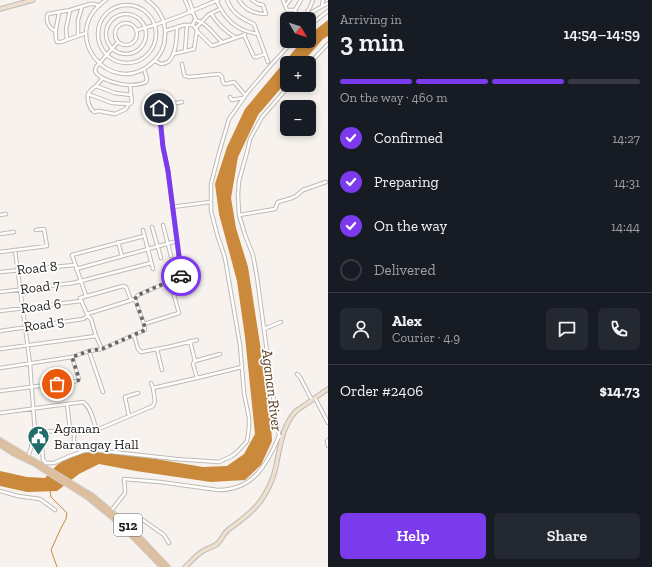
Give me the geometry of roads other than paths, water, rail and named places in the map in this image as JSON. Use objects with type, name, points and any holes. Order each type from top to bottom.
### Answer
[{"type":"main road","name":"512","points":[[0,440],[6,446],[81,491],[94,496],[131,528],[168,567]]},
{"type":"main road","name":"512","points":[[0,446],[6,446]]},
{"type":"main road","name":"512","points":[[81,491],[120,524],[162,567]]},
{"type":"street","points":[[0,10],[33,0]]},
{"type":"street","points":[[106,0],[94,10],[89,19],[86,33],[87,40],[90,50],[99,64],[109,70],[119,73],[130,73],[144,69],[155,61],[162,50],[166,31],[164,22],[156,8],[147,0]]},
{"type":"street","points":[[186,0],[196,20],[204,23],[223,42]]},
{"type":"street","points":[[189,0],[192,12]]},
{"type":"street","points":[[137,30],[192,12],[217,0],[220,9],[228,20],[234,25],[246,32],[258,34]]},
{"type":"street","points":[[227,0],[237,14],[254,24],[268,62]]},
{"type":"street","points":[[239,0],[245,8],[250,11],[266,14],[263,5],[252,0]]},
{"type":"street","points":[[283,0],[287,10],[295,10],[301,0]]},
{"type":"street","points":[[285,6],[290,0]]},
{"type":"street","points":[[307,12],[313,0]]},
{"type":"street","points":[[322,6],[323,0]]},
{"type":"street","points":[[311,12],[328,3]]},
{"type":"street","points":[[56,32],[47,23],[46,16],[48,14],[70,10],[90,4],[95,4],[98,6]]},
{"type":"street","points":[[125,5],[138,7],[149,14],[155,25],[156,31],[155,42],[151,51],[143,59],[133,63],[122,63],[112,60],[107,56],[98,42],[98,29],[103,17],[113,8],[125,5]]},
{"type":"street","points":[[78,36],[78,20],[82,7]]},
{"type":"street","points":[[173,54],[194,49],[196,29],[206,16],[220,9]]},
{"type":"street","points":[[67,40],[66,28],[70,10]]},
{"type":"street","points":[[316,20],[328,11]]},
{"type":"street","points":[[59,12],[56,32],[57,42],[60,43],[86,33]]},
{"type":"street","points":[[211,13],[219,25],[236,38]]},
{"type":"street","points":[[122,14],[133,15],[140,19],[145,28],[146,34],[140,47],[127,53],[113,49],[107,40],[106,32],[110,22],[122,14]]},
{"type":"street","points":[[193,25],[194,21],[196,20]]},
{"type":"street","points":[[130,23],[137,30],[136,40],[132,44],[121,44],[116,40],[116,29],[119,25],[130,23]]},
{"type":"street","points":[[166,31],[184,25],[193,25]]},
{"type":"street","points":[[185,51],[187,25]]},
{"type":"street","points":[[193,25],[212,46],[244,35],[246,32]]},
{"type":"street","points":[[155,61],[159,64],[168,62],[173,54],[176,42],[177,27]]},
{"type":"street","points":[[244,35],[254,57],[266,54]]},
{"type":"street","points":[[118,42],[99,64],[95,71],[96,73],[103,78],[130,86],[146,82],[147,79],[144,69]]},
{"type":"street","points":[[316,57],[328,44]]},
{"type":"street","points":[[41,432],[44,460],[46,463],[54,463],[84,451],[94,450],[219,462],[232,456],[247,441],[249,418],[244,393],[240,345],[225,258],[213,222],[211,211],[211,184],[227,123],[245,97],[287,48]]},
{"type":"street","points":[[182,64],[185,76],[189,77],[218,74],[222,77],[223,83],[233,82],[236,84],[245,97]]},
{"type":"street","points":[[103,78],[87,96],[94,112],[99,111],[115,114],[126,109],[128,105],[132,103],[130,86]]},
{"type":"street","points":[[96,86],[114,93],[131,95]]},
{"type":"street","points":[[185,567],[200,553],[218,543],[226,531],[250,513],[263,497],[274,474],[281,437],[272,389],[253,255],[239,215],[238,194],[239,181],[250,139],[262,116],[284,92]]},
{"type":"street","points":[[88,94],[112,103],[128,105]]},
{"type":"street","points":[[230,97],[232,100],[245,97]]},
{"type":"street","points":[[144,324],[179,313],[170,281],[178,278],[182,274],[168,171],[163,147],[159,108],[160,106],[182,102]]},
{"type":"street","points":[[239,215],[275,209],[278,202],[292,198],[303,190],[326,182]]},
{"type":"street","points":[[172,207],[210,202]]},
{"type":"street","points":[[0,215],[6,214]]},
{"type":"street","points":[[163,225],[171,256]]},
{"type":"street","points":[[152,227],[160,258]]},
{"type":"street","points":[[0,252],[48,246],[44,229],[36,230]]},
{"type":"street","points":[[143,230],[153,269]]},
{"type":"street","points":[[0,234],[14,232]]},
{"type":"street","points":[[86,296],[72,255],[144,236]]},
{"type":"street","points":[[118,242],[122,256]]},
{"type":"street","points":[[76,269],[177,242]]},
{"type":"street","points":[[15,250],[30,364],[35,433],[33,435],[31,448],[27,458]]},
{"type":"street","name":"Road 7","points":[[0,292],[73,284],[151,263]]},
{"type":"street","name":"Road 8","points":[[0,272],[75,264]]},
{"type":"street","name":"Road 5","points":[[0,331],[83,318],[87,315],[135,299],[140,293],[170,281]]},
{"type":"street","points":[[102,349],[91,320],[87,315],[80,298],[125,286],[131,300]]},
{"type":"street","points":[[174,295],[192,288]]},
{"type":"street","points":[[0,368],[72,357],[89,351],[102,349],[145,330],[135,299]]},
{"type":"street","name":"Road 6","points":[[0,311],[81,301]]},
{"type":"street","points":[[264,329],[281,322]]},
{"type":"street","points":[[134,335],[139,351],[144,352],[197,340]]},
{"type":"street","points":[[0,349],[96,336]]},
{"type":"street","points":[[190,341],[195,361],[193,364],[197,378]]},
{"type":"street","points":[[157,349],[162,370]]},
{"type":"street","points":[[89,351],[103,392]]},
{"type":"street","points":[[195,361],[220,354]]},
{"type":"street","points":[[0,390],[79,380],[72,357]]},
{"type":"street","points":[[153,388],[242,367]]},
{"type":"street","points":[[296,374],[300,377],[328,423]]},
{"type":"street","points":[[0,414],[67,404],[84,403],[91,414],[96,428],[98,429],[153,406],[155,401],[151,383]]},
{"type":"street","points":[[111,511],[125,493],[124,479],[160,482],[218,490],[228,490],[244,485],[264,466],[292,415],[328,389]]},
{"type":"street","points":[[130,416],[125,397],[138,393]]},
{"type":"street","points":[[67,404],[70,429]]},
{"type":"street","points":[[35,433],[72,429],[74,431],[74,442]]},
{"type":"street","points":[[328,440],[326,441],[328,446]]},
{"type":"street","points":[[0,491],[18,496],[40,499],[55,510]]},
{"type":"street","points":[[131,528],[143,520],[164,535],[169,542]]},
{"type":"waterway","points":[[50,491],[51,497],[67,513],[66,519],[51,550],[57,567]]},
{"type":"place","name":"Aganan Barangay Hall","points":[[39,456]]},
{"type":"water label","name":"Aganan River","points":[[272,390]]}]
